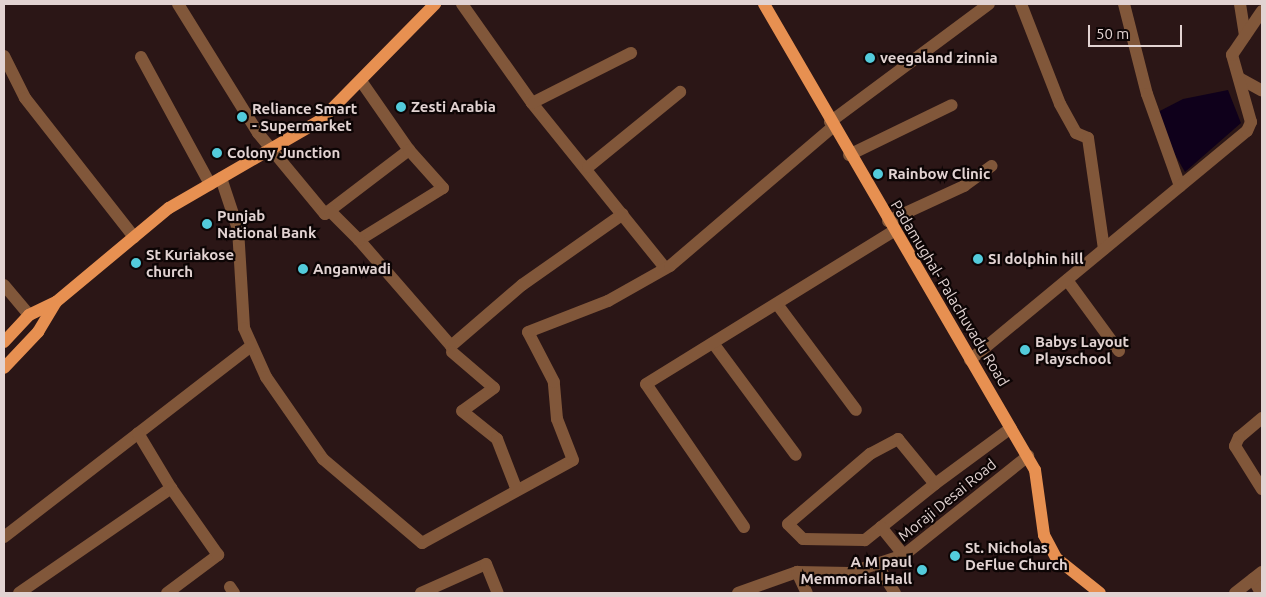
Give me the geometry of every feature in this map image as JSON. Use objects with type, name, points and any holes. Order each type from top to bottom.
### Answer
[{"type":"main road","points":[[4,342],[29,316],[56,302],[169,208],[321,120],[435,4]]},
{"type":"main road","name":"Padamughal- Palachuvadu Road","points":[[764,4],[849,156],[1028,456],[1035,470],[1044,535],[1056,558],[1100,593]]},
{"type":"main road","points":[[4,368],[38,332],[56,302]]},
{"type":"street","points":[[178,4],[270,148],[325,214],[409,150]]},
{"type":"street","points":[[462,4],[532,103],[588,167],[665,268]]},
{"type":"street","points":[[142,57],[216,181],[238,229],[240,304],[251,346],[281,404],[323,459],[422,543],[516,488],[573,459],[558,419],[554,382],[528,332],[608,301],[665,268],[831,125],[989,4]]},
{"type":"street","points":[[1020,4],[1060,104],[1076,133],[1088,138],[1104,249]]},
{"type":"street","points":[[1124,4],[1147,94],[1180,186]]},
{"type":"street","points":[[1240,4],[1245,36]]},
{"type":"street","points":[[970,360],[1247,131],[1251,122],[1232,55],[1262,11]]},
{"type":"street","points":[[532,103],[631,53]]},
{"type":"street","points":[[4,56],[24,98],[134,237]]},
{"type":"street","points":[[1239,78],[1262,91]]},
{"type":"street","points":[[359,240],[443,188],[409,150],[361,80]]},
{"type":"street","points":[[588,167],[680,92]]},
{"type":"street","points":[[849,156],[952,105]]},
{"type":"street","points":[[744,527],[646,384],[777,304],[891,226],[964,186],[992,166]]},
{"type":"street","points":[[330,211],[359,240],[450,346],[522,285],[624,214]]},
{"type":"street","points":[[1066,280],[1119,351]]},
{"type":"street","points":[[4,285],[29,316]]},
{"type":"street","points":[[777,304],[856,410]]},
{"type":"street","points":[[713,343],[796,455]]},
{"type":"street","points":[[4,537],[251,346]]},
{"type":"street","points":[[452,352],[494,388],[462,411],[497,439],[516,488]]},
{"type":"street","points":[[1262,418],[1239,436],[1235,446],[1262,489]]},
{"type":"street","points":[[935,484],[898,438],[870,454],[788,524],[803,539],[865,540],[935,484],[1011,428]]},
{"type":"street","points":[[138,433],[171,488],[218,555],[167,593]]},
{"type":"street","name":"Moraji Desai Road","points":[[738,593],[797,572],[849,572],[878,566],[904,555],[1028,456]]},
{"type":"street","points":[[19,593],[171,488]]},
{"type":"street","points":[[881,527],[904,555]]},
{"type":"street","points":[[421,593],[486,564],[498,593]]},
{"type":"street","points":[[878,566],[895,593]]},
{"type":"street","points":[[797,572],[807,593]]},
{"type":"street","points":[[1235,593],[1257,575],[1261,593]]},
{"type":"shaded area","points":[[1228,90],[1241,123],[1185,172],[1152,115],[1183,99]]},
{"type":"place","name":"veegaland zinnia","points":[[870,58]]},
{"type":"place","name":"Zesti Arabia","points":[[401,107]]},
{"type":"place","name":"Reliance Smart - Supermarket","points":[[242,117]]},
{"type":"place","name":"Colony Junction","points":[[217,153]]},
{"type":"place","name":"Rainbow Clinic","points":[[878,174]]},
{"type":"place","name":"Punjab National Bank","points":[[207,224]]},
{"type":"place","name":"SI dolphin hill","points":[[978,259]]},
{"type":"place","name":"St Kuriakose church","points":[[136,263]]},
{"type":"place","name":"Anganwadi","points":[[303,269]]},
{"type":"place","name":"Babys Layout Playschool","points":[[1025,350]]},
{"type":"place","name":"St. Nicholas DeFlue Church","points":[[955,556]]},
{"type":"place","name":"A M paul Memmorial Hall","points":[[922,570]]}]
